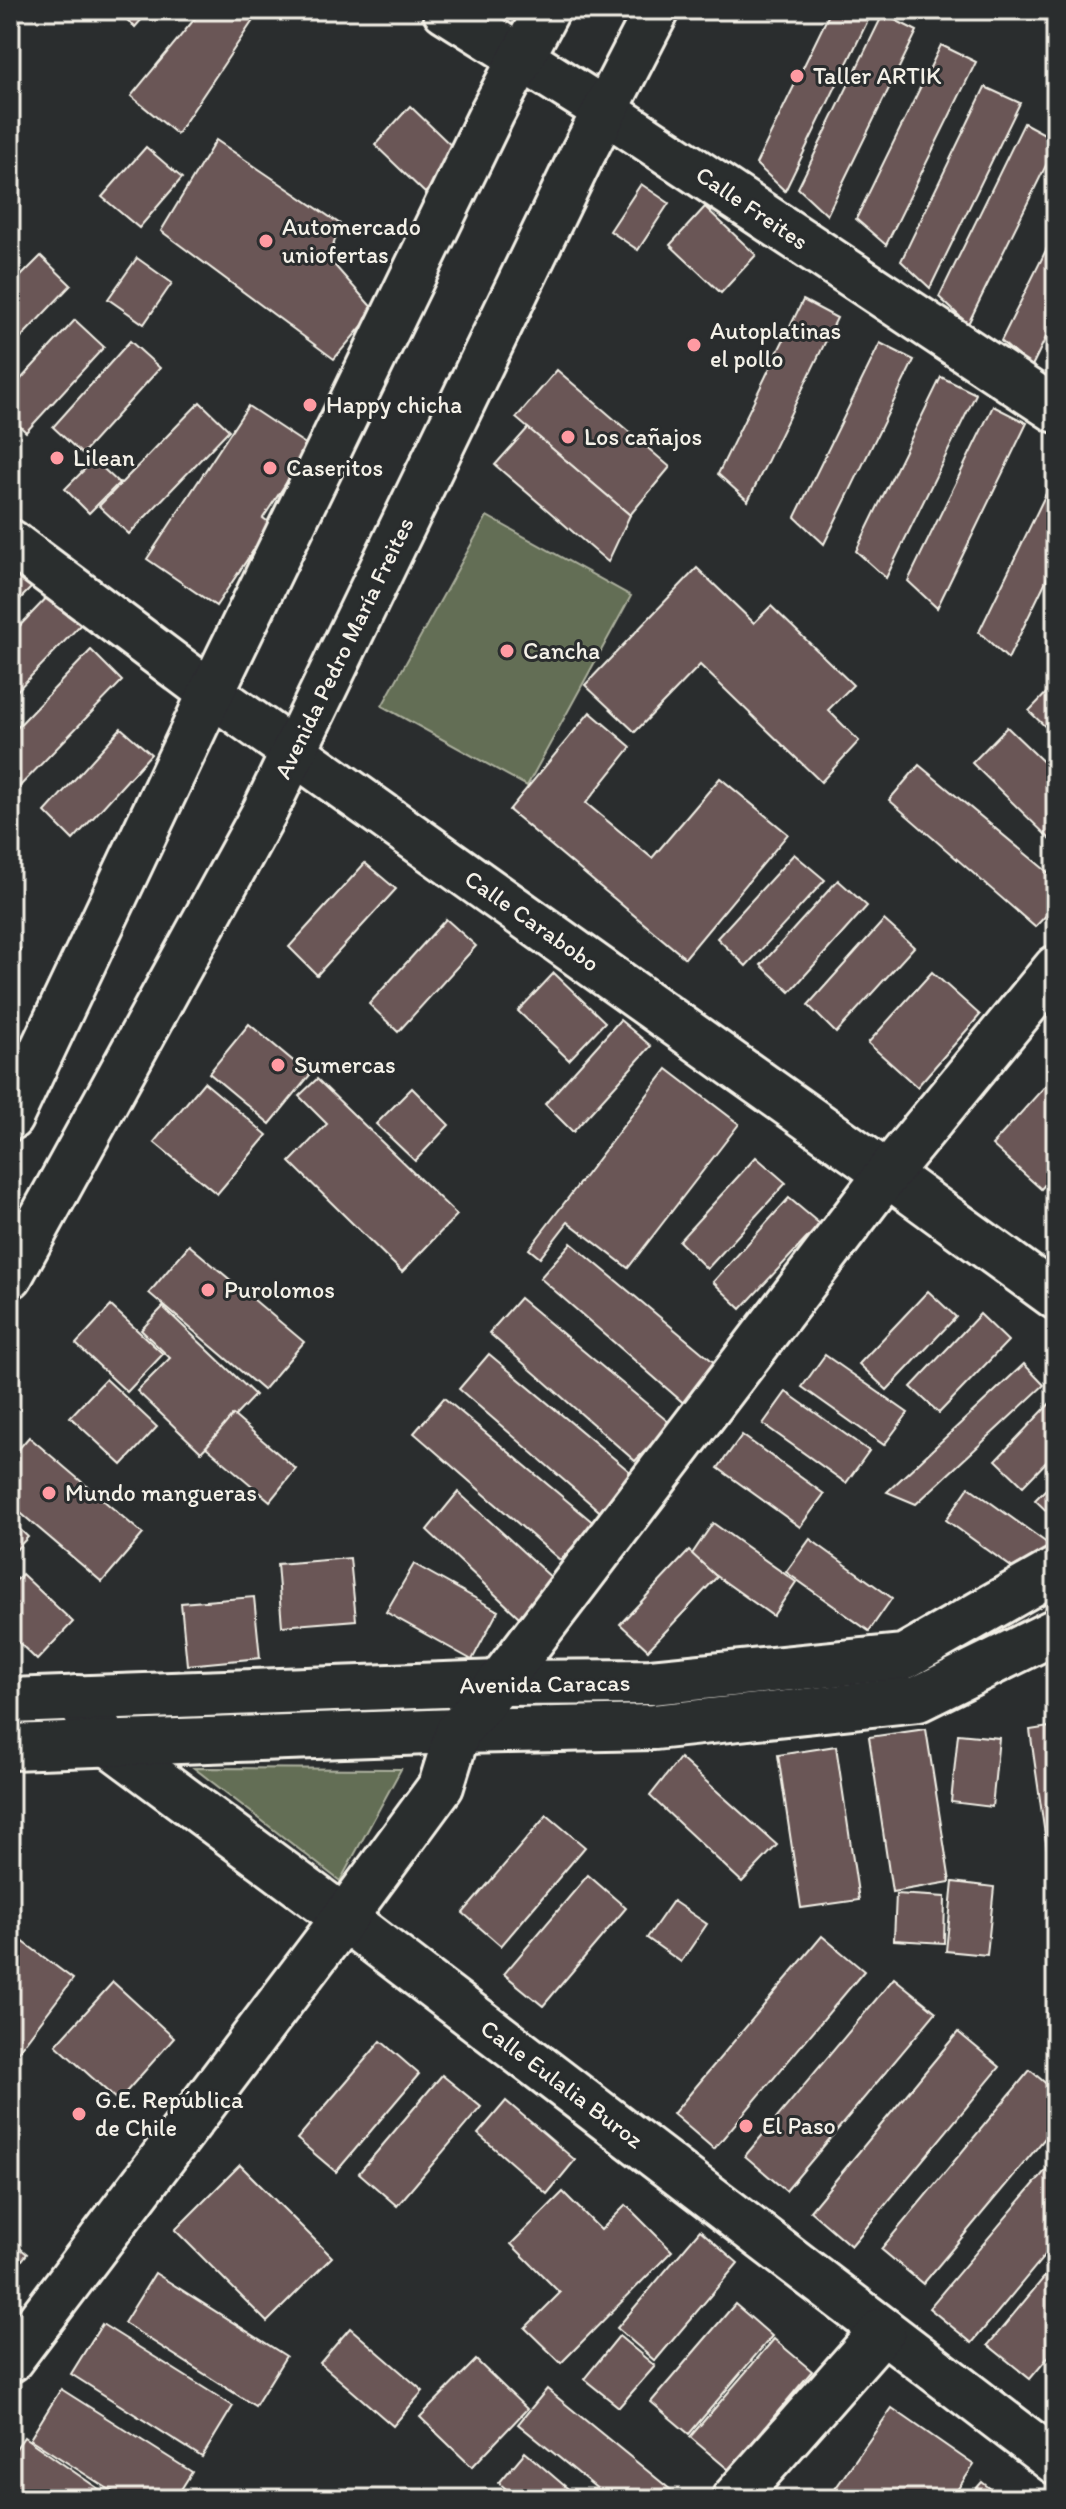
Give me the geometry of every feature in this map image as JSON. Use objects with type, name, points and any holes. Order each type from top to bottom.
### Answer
[{"type":"street","name":"Calle Freites","points":[[445,10],[604,110],[1056,410]]},
{"type":"street","points":[[10,1118],[211,693],[520,58],[547,10]]},
{"type":"street","name":"Avenida Pedro María Freites","points":[[10,1276],[265,811],[604,110],[657,10]]},
{"type":"street","name":"Calle Carabobo","points":[[10,542],[211,693],[1056,1297]]},
{"type":"street","points":[[10,2360],[441,1786],[458,1731],[499,1683],[887,1174],[1056,968]]},
{"type":"street","name":"Avenida Caracas","points":[[10,1701],[499,1683],[651,1682],[904,1657],[1056,1570]]},
{"type":"street","name":"Avenida Caracas","points":[[10,1747],[654,1727],[918,1699],[1056,1631]]},
{"type":"street","name":"Calle Eulalia Buroz","points":[[76,1698],[108,1743],[344,1918],[1056,2462]]},
{"type":"street","points":[[734,2499],[883,2330]]},
{"type":"green space","name":"Cancha","points":[[487,516],[631,596],[527,786],[382,706]]},
{"type":"green space","points":[[194,1768],[401,1769],[340,1881]]},
{"type":"building","points":[[116,10],[150,10],[135,27]]},
{"type":"building","points":[[202,10],[260,10],[177,134],[131,96]]},
{"type":"building","points":[[831,10],[873,10],[785,191],[756,164]]},
{"type":"building","points":[[883,14],[917,31],[827,215],[798,188]]},
{"type":"building","points":[[941,45],[976,62],[886,245],[856,219]]},
{"type":"building","points":[[985,87],[1020,103],[930,288],[901,261]]},
{"type":"building","points":[[410,106],[461,155],[425,193],[375,145]]},
{"type":"building","points":[[1024,123],[1056,140],[1056,145],[968,324],[939,297]]},
{"type":"building","points":[[216,140],[340,224],[329,259],[375,311],[334,359],[161,231]]},
{"type":"building","points":[[146,147],[182,178],[139,228],[102,197]]},
{"type":"building","points":[[641,184],[669,203],[638,250],[610,231]]},
{"type":"building","points":[[705,207],[756,255],[721,293],[670,245]]},
{"type":"building","points":[[1056,230],[1056,317],[1031,368],[1001,341]]},
{"type":"building","points":[[41,256],[71,285],[10,349],[10,287]]},
{"type":"building","points":[[137,258],[172,283],[144,324],[108,299]]},
{"type":"building","points":[[803,300],[837,318],[748,501],[718,474]]},
{"type":"building","points":[[75,320],[104,347],[26,432],[10,417],[10,391]]},
{"type":"building","points":[[130,341],[160,368],[82,454],[53,427]]},
{"type":"building","points":[[880,343],[914,360],[824,544],[795,517]]},
{"type":"building","points":[[557,370],[670,467],[630,515],[516,418]]},
{"type":"building","points":[[941,377],[976,394],[886,578],[856,551]]},
{"type":"building","points":[[200,402],[229,430],[129,534],[99,506]]},
{"type":"building","points":[[248,406],[310,447],[263,518],[271,524],[216,606],[147,559]]},
{"type":"building","points":[[993,406],[1027,423],[937,608],[908,581]]},
{"type":"building","points":[[528,428],[630,515],[608,562],[495,465]]},
{"type":"building","points":[[94,460],[119,483],[89,513],[65,489]]},
{"type":"building","points":[[1056,473],[1056,560],[1008,659],[979,632]]},
{"type":"building","points":[[10,557],[36,583],[10,609]]},
{"type":"building","points":[[697,568],[754,623],[771,606],[853,685],[828,710],[859,741],[821,782],[700,665],[635,732],[585,685]]},
{"type":"building","points":[[55,589],[86,619],[10,698],[10,636]]},
{"type":"building","points":[[91,650],[122,681],[17,789],[10,782],[10,735]]},
{"type":"building","points":[[1056,683],[1056,737],[1029,711]]},
{"type":"building","points":[[590,712],[631,747],[586,803],[652,858],[720,778],[788,834],[685,958],[509,810]]},
{"type":"building","points":[[1007,727],[1056,774],[1056,845],[972,763]]},
{"type":"building","points":[[121,728],[151,754],[73,840],[45,812]]},
{"type":"building","points":[[919,765],[1056,879],[1056,905],[1035,927],[889,800]]},
{"type":"building","points":[[794,854],[825,880],[746,966],[717,938]]},
{"type":"building","points":[[365,863],[396,889],[317,975],[289,947]]},
{"type":"building","points":[[838,880],[867,906],[790,992],[761,965]]},
{"type":"building","points":[[446,919],[476,946],[398,1032],[369,1004]]},
{"type":"building","points":[[884,920],[914,947],[836,1033],[808,1005]]},
{"type":"building","points":[[10,945],[20,949],[10,969]]},
{"type":"building","points":[[932,972],[980,1015],[917,1087],[868,1043]]},
{"type":"building","points":[[554,973],[605,1022],[569,1060],[518,1011]]},
{"type":"building","points":[[620,1020],[651,1046],[573,1132],[545,1104]]},
{"type":"building","points":[[249,1024],[310,1075],[270,1124],[209,1073]]},
{"type":"building","points":[[667,1069],[739,1124],[628,1268],[568,1222],[540,1258],[529,1249]]},
{"type":"building","points":[[1056,1074],[1056,1172],[1041,1189],[992,1145]]},
{"type":"building","points":[[317,1079],[457,1215],[402,1272],[290,1162],[327,1124],[299,1096]]},
{"type":"building","points":[[204,1082],[267,1135],[217,1194],[154,1142]]},
{"type":"building","points":[[412,1088],[449,1125],[415,1161],[376,1124]]},
{"type":"building","points":[[756,1157],[786,1183],[707,1269],[679,1241]]},
{"type":"building","points":[[789,1198],[820,1224],[741,1309],[713,1282]]},
{"type":"building","points":[[571,1243],[722,1369],[687,1406],[540,1278]]},
{"type":"building","points":[[189,1245],[304,1342],[263,1390],[149,1293]]},
{"type":"building","points":[[928,1291],[956,1317],[887,1390],[859,1364]]},
{"type":"building","points":[[520,1298],[671,1424],[635,1461],[489,1333]]},
{"type":"building","points":[[111,1306],[163,1354],[127,1392],[76,1344]]},
{"type":"building","points":[[163,1307],[255,1395],[201,1452],[137,1391],[170,1358],[141,1330]]},
{"type":"building","points":[[980,1314],[1008,1341],[939,1413],[911,1387]]},
{"type":"building","points":[[489,1354],[640,1480],[605,1516],[459,1389]]},
{"type":"building","points":[[825,1355],[908,1413],[884,1445],[802,1387]]},
{"type":"building","points":[[1024,1364],[1044,1385],[916,1504],[887,1492]]},
{"type":"building","points":[[106,1379],[157,1427],[122,1465],[70,1417]]},
{"type":"building","points":[[786,1392],[869,1451],[846,1483],[763,1424]]},
{"type":"building","points":[[1056,1397],[1056,1452],[1023,1486],[996,1460]]},
{"type":"building","points":[[444,1398],[595,1524],[560,1560],[414,1433]]},
{"type":"building","points":[[233,1415],[296,1469],[270,1501],[206,1447]]},
{"type":"building","points":[[742,1435],[824,1494],[800,1527],[718,1468]]},
{"type":"building","points":[[29,1437],[143,1534],[102,1582],[10,1504],[10,1459]]},
{"type":"building","points":[[1056,1479],[1056,1520],[1035,1500]]},
{"type":"building","points":[[969,1487],[1051,1546],[1028,1579],[946,1520]]},
{"type":"building","points":[[458,1492],[554,1580],[519,1617],[427,1530]]},
{"type":"building","points":[[10,1520],[28,1537],[10,1556]]},
{"type":"building","points":[[713,1523],[796,1582],[773,1616],[690,1557]]},
{"type":"building","points":[[810,1539],[892,1598],[869,1631],[786,1572]]},
{"type":"building","points":[[689,1551],[717,1577],[648,1650],[620,1624]]},
{"type":"building","points":[[350,1558],[356,1620],[282,1626],[277,1564]]},
{"type":"building","points":[[414,1564],[498,1611],[472,1660],[386,1612]]},
{"type":"building","points":[[22,1574],[73,1622],[37,1660],[10,1634],[10,1587]]},
{"type":"building","points":[[254,1597],[260,1658],[187,1665],[181,1603]]},
{"type":"building","points":[[1056,1726],[1056,1883],[1052,1884],[1030,1730]]},
{"type":"building","points":[[926,1729],[950,1882],[892,1892],[869,1737]]},
{"type":"building","points":[[958,1734],[999,1738],[992,1807],[951,1802]]},
{"type":"building","points":[[836,1746],[859,1900],[801,1908],[778,1755]]},
{"type":"building","points":[[680,1758],[777,1845],[742,1882],[650,1796]]},
{"type":"building","points":[[547,1815],[585,1847],[501,1946],[463,1913]]},
{"type":"building","points":[[588,1875],[626,1908],[543,2006],[504,1974]]},
{"type":"building","points":[[953,1882],[994,1887],[987,1955],[946,1951]]},
{"type":"building","points":[[896,1894],[945,1897],[944,1943],[894,1940]]},
{"type":"building","points":[[673,1901],[707,1924],[681,1962],[647,1938]]},
{"type":"building","points":[[10,1932],[73,1979],[10,2062]]},
{"type":"building","points":[[822,1936],[864,1971],[714,2149],[673,2114]]},
{"type":"building","points":[[894,1978],[936,2012],[786,2191],[745,2156]]},
{"type":"building","points":[[113,1982],[174,2038],[118,2101],[56,2045]]},
{"type":"building","points":[[958,2032],[1000,2067],[851,2246],[810,2211]]},
{"type":"building","points":[[381,2041],[419,2074],[336,2172],[297,2139]]},
{"type":"building","points":[[1030,2070],[1056,2092],[1056,2125],[923,2284],[881,2249]]},
{"type":"building","points":[[442,2075],[481,2107],[397,2206],[359,2173]]},
{"type":"building","points":[[506,2101],[575,2160],[547,2194],[478,2134]]},
{"type":"building","points":[[1056,2158],[1056,2242],[972,2343],[929,2308]]},
{"type":"building","points":[[240,2165],[332,2257],[267,2322],[175,2230]]},
{"type":"building","points":[[563,2192],[601,2230],[626,2205],[672,2251],[561,2363],[525,2328],[560,2293],[511,2244]]},
{"type":"building","points":[[700,2230],[738,2263],[655,2361],[617,2328]]},
{"type":"building","points":[[10,2240],[27,2254],[10,2275]]},
{"type":"building","points":[[1056,2263],[1056,2348],[1030,2379],[988,2345]]},
{"type":"building","points":[[155,2273],[286,2356],[255,2406],[124,2323]]},
{"type":"building","points":[[735,2304],[772,2336],[689,2434],[651,2402]]},
{"type":"building","points":[[102,2324],[233,2406],[202,2457],[71,2374]]},
{"type":"building","points":[[350,2328],[423,2391],[393,2426],[320,2363]]},
{"type":"building","points":[[619,2336],[655,2366],[619,2407],[584,2379]]},
{"type":"building","points":[[774,2339],[812,2371],[729,2470],[690,2437]]},
{"type":"building","points":[[476,2360],[527,2409],[472,2467],[420,2417]]},
{"type":"building","points":[[61,2389],[192,2472],[175,2499],[124,2499],[30,2439]]},
{"type":"building","points":[[547,2389],[682,2499],[610,2499],[518,2424]]},
{"type":"building","points":[[892,2408],[974,2465],[951,2499],[828,2499]]},
{"type":"building","points":[[24,2437],[113,2499],[10,2499],[10,2457]]},
{"type":"building","points":[[525,2452],[580,2499],[518,2499],[499,2483]]},
{"type":"building","points":[[982,2482],[1003,2499],[967,2499]]},
{"type":"place","name":"Taller ARTIK","points":[[797,76]]},
{"type":"place","name":"Automercado uniofertas","points":[[266,241]]},
{"type":"place","name":"Autoplatinas el pollo","points":[[694,345]]},
{"type":"place","name":"Happy chicha","points":[[310,405]]},
{"type":"place","name":"Los cañajos","points":[[568,437]]},
{"type":"place","name":"Lilean","points":[[57,458]]},
{"type":"place","name":"Caseritos","points":[[270,468]]},
{"type":"place","name":"Cancha","points":[[507,651]]},
{"type":"place","name":"Sumercas","points":[[278,1065]]},
{"type":"place","name":"Purolomos","points":[[208,1290]]},
{"type":"place","name":"Mundo mangueras","points":[[49,1493]]},
{"type":"place","name":"G.E. República de Chile","points":[[79,2114]]},
{"type":"place","name":"El Paso","points":[[746,2126]]}]
